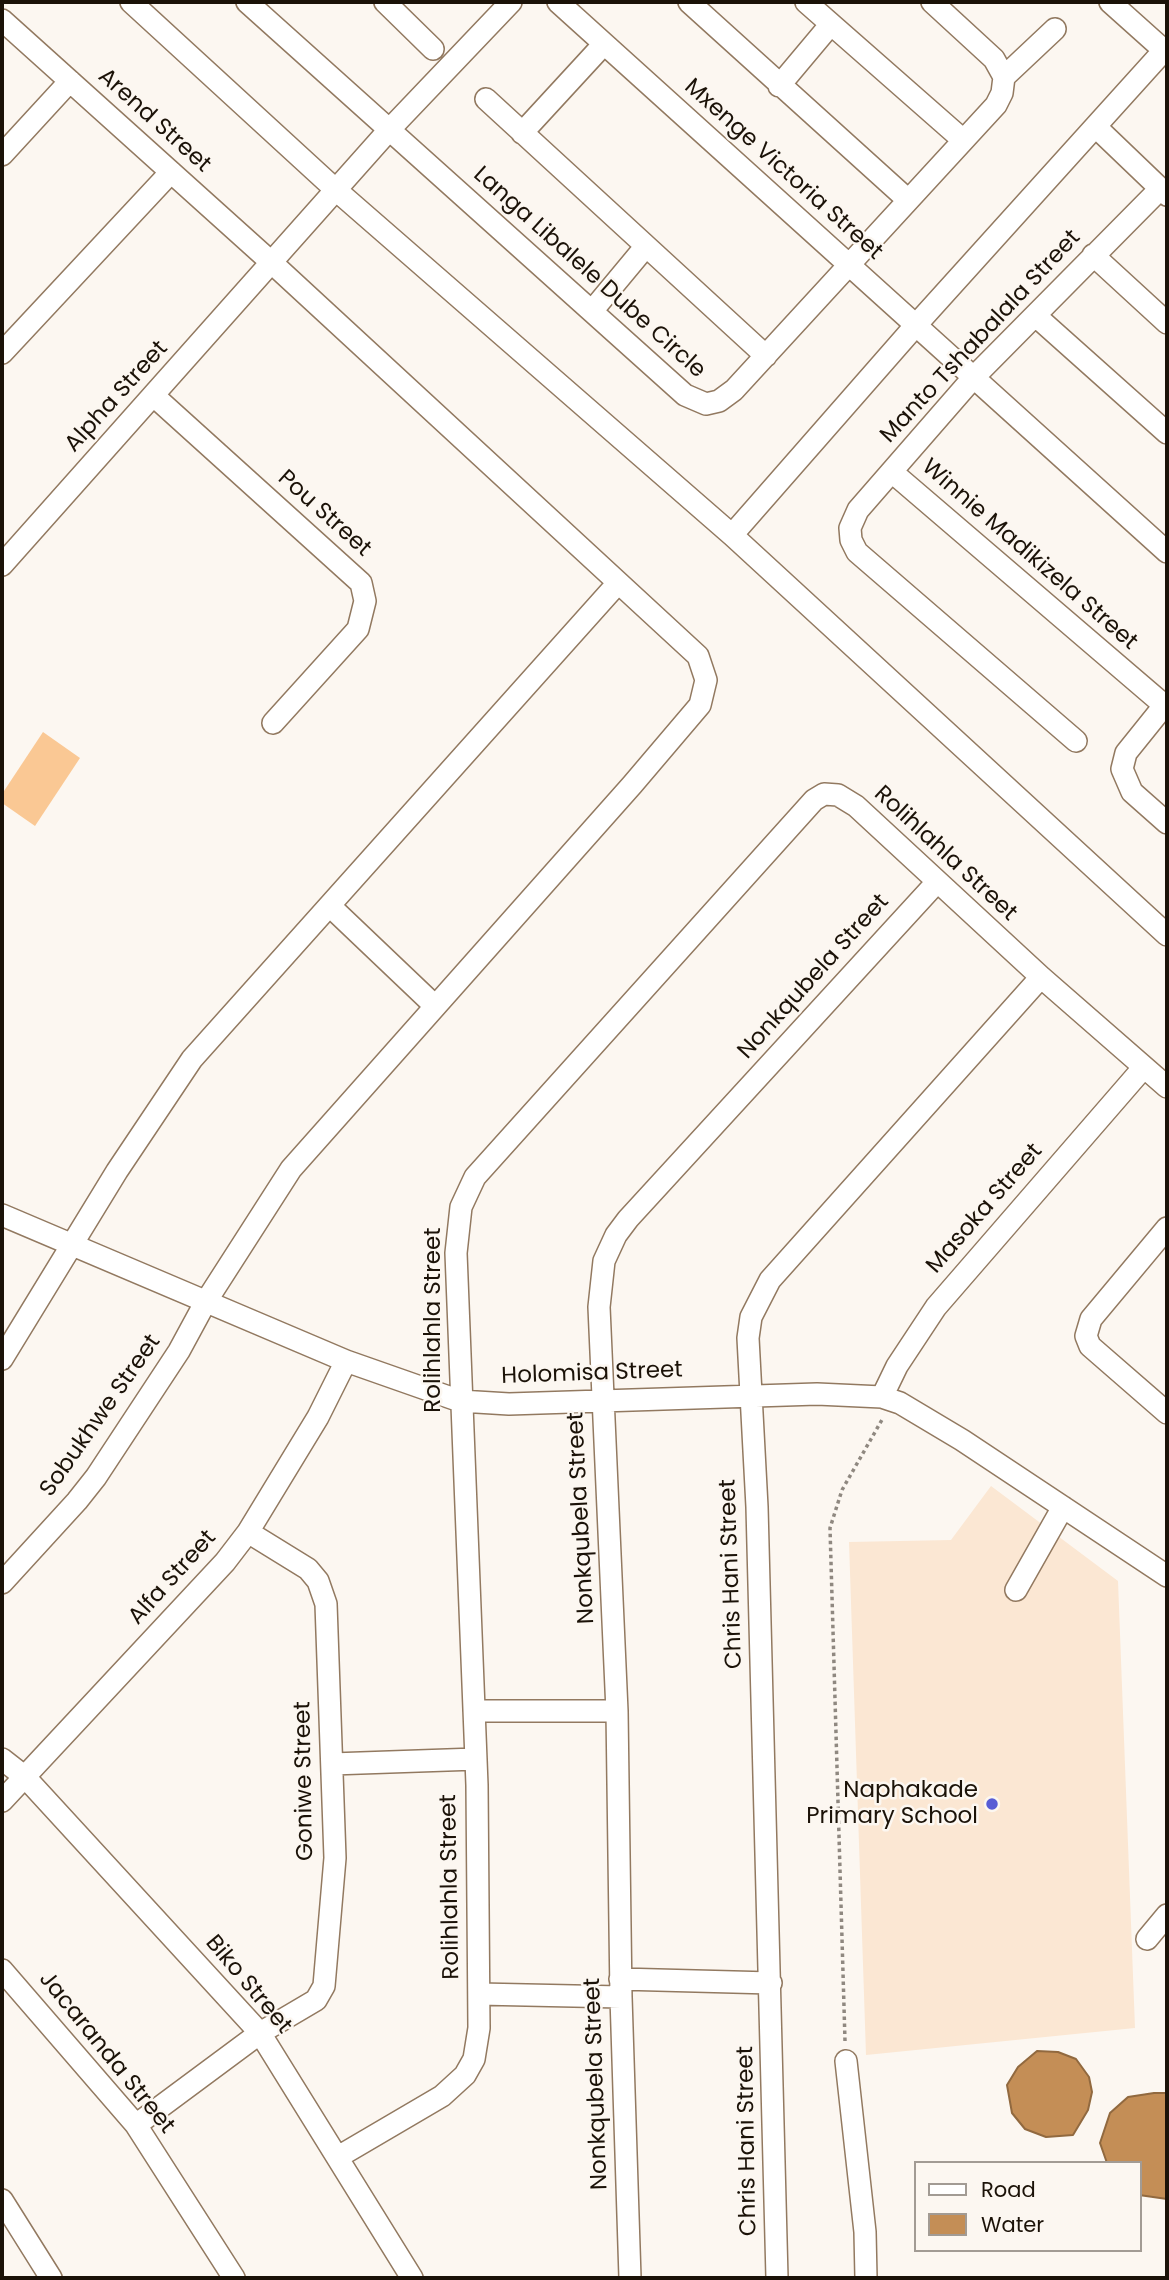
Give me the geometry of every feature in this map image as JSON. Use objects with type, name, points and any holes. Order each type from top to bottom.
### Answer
[{"type":"street","points":[[131,2],[336,190],[732,535],[1167,935]]},
{"type":"street","name":"Langa Libalele Dube Circle","points":[[247,2],[685,395],[701,403],[712,403],[728,395],[766,356],[996,105],[1002,93],[1004,77]]},
{"type":"street","points":[[385,2],[433,49]]},
{"type":"street","name":"Alpha Street","points":[[2,565],[388,130],[511,2]]},
{"type":"street","name":"Mxenge Victoria Street","points":[[558,2],[1167,552]]},
{"type":"street","points":[[689,2],[908,200]]},
{"type":"street","points":[[806,2],[963,140]]},
{"type":"street","points":[[932,2],[956,10],[994,59],[1004,77],[1055,29]]},
{"type":"street","points":[[732,535],[916,325],[1166,50],[1110,2]]},
{"type":"street","name":"Arend Street","points":[[2,20],[271,262],[618,583]]},
{"type":"street","points":[[779,86],[831,24]]},
{"type":"street","points":[[522,133],[603,45]]},
{"type":"street","points":[[2,155],[70,81]]},
{"type":"street","points":[[486,100],[766,356]]},
{"type":"street","points":[[1096,127],[1164,192]]},
{"type":"street","points":[[2,353],[171,172]]},
{"type":"street","name":"Manto Tshabalala Street","points":[[1076,741],[857,552],[850,528],[858,510],[973,378],[1037,317],[1093,255],[1164,192]]},
{"type":"street","points":[[592,311],[646,246]]},
{"type":"street","points":[[1093,255],[1167,323]]},
{"type":"street","points":[[1037,317],[1167,433]]},
{"type":"street","name":"Pou Street","points":[[154,396],[361,583],[365,601],[358,628],[273,723]]},
{"type":"street","name":"Winnie Madikizela Street","points":[[892,472],[1166,704]]},
{"type":"street","points":[[2,1359],[117,1171],[192,1059],[331,907],[618,583]]},
{"type":"street","name":"Sobukhwe Street","points":[[2,1583],[90,1485],[179,1351],[205,1303],[291,1169],[632,785],[704,698],[706,680],[698,656],[618,583]]},
{"type":"street","points":[[1166,704],[1126,753],[1122,769],[1132,792],[1167,823]]},
{"type":"street","name":"Rolihlahla Street","points":[[338,2157],[442,2096],[465,2076],[474,2059],[479,2028],[476,1759],[460,1401],[457,1237],[461,1208],[475,1177],[814,800],[824,794],[838,795],[856,806],[1041,977],[1167,1087]]},
{"type":"street","name":"Nonkqubela Street","points":[[630,2278],[620,1988],[617,1711],[599,1307],[601,1278],[616,1235],[937,882]]},
{"type":"street","points":[[331,907],[435,1006]]},
{"type":"street","name":"Chris Hani Street","points":[[777,2278],[771,1983],[748,1338],[751,1317],[770,1280],[1041,977]]},
{"type":"street","name":"Masoka Street","points":[[887,1399],[897,1366],[936,1307],[1144,1067]]},
{"type":"street","name":"Holomisa Street","points":[[2,1215],[346,1361],[460,1401],[509,1404],[752,1396],[887,1399],[962,1440],[1167,1576]]},
{"type":"street","points":[[1164,1238],[1091,1319],[1086,1336],[1090,1346],[1167,1413]]},
{"type":"street","name":"Alfa Street","points":[[2,1801],[175,1617],[248,1532],[318,1417],[346,1361]]},
{"type":"street","points":[[1016,1590],[1063,1507]]},
{"type":"street","name":"Goniwe Street","points":[[136,2125],[260,2033],[316,2000],[324,1986],[335,1858],[327,1619],[323,1592],[318,1581],[298,1561],[248,1532]]},
{"type":"street","points":[[474,1711],[617,1711]]},
{"type":"street","name":"Biko Street","points":[[2,1759],[25,1777],[260,2033],[412,2278]]},
{"type":"street","points":[[332,1764],[476,1759]]},
{"type":"street","points":[[1147,1939],[1167,1915]]},
{"type":"street","name":"Jacaranda Street","points":[[2,1970],[136,2125],[234,2278]]},
{"type":"street","points":[[479,1994],[771,1983]]},
{"type":"street","points":[[846,2061],[865,2232],[866,2278]]},
{"type":"street","points":[[2,2200],[51,2278]]},
{"type":"path","points":[[846,2061],[841,2004],[830,1528],[842,1490],[887,1399]]},
{"type":"shaded area","points":[[43,732],[80,758],[35,826],[2,803],[2,794]]},
{"type":"shaded area","name":"Naphakade Primary School","points":[[991,1486],[1118,1581],[1135,2028],[866,2055],[849,1542],[951,1540]]},
{"type":"water","points":[[1037,2051],[1058,2052],[1076,2059],[1089,2077],[1092,2092],[1088,2110],[1073,2135],[1046,2137],[1025,2129],[1012,2113],[1007,2085],[1018,2067]]},
{"type":"water","points":[[1167,2093],[1167,2199],[1141,2195],[1141,2161],[1106,2161],[1100,2143],[1110,2113],[1128,2097]]},
{"type":"place","name":"Naphakade Primary School","points":[[992,1804]]}]
